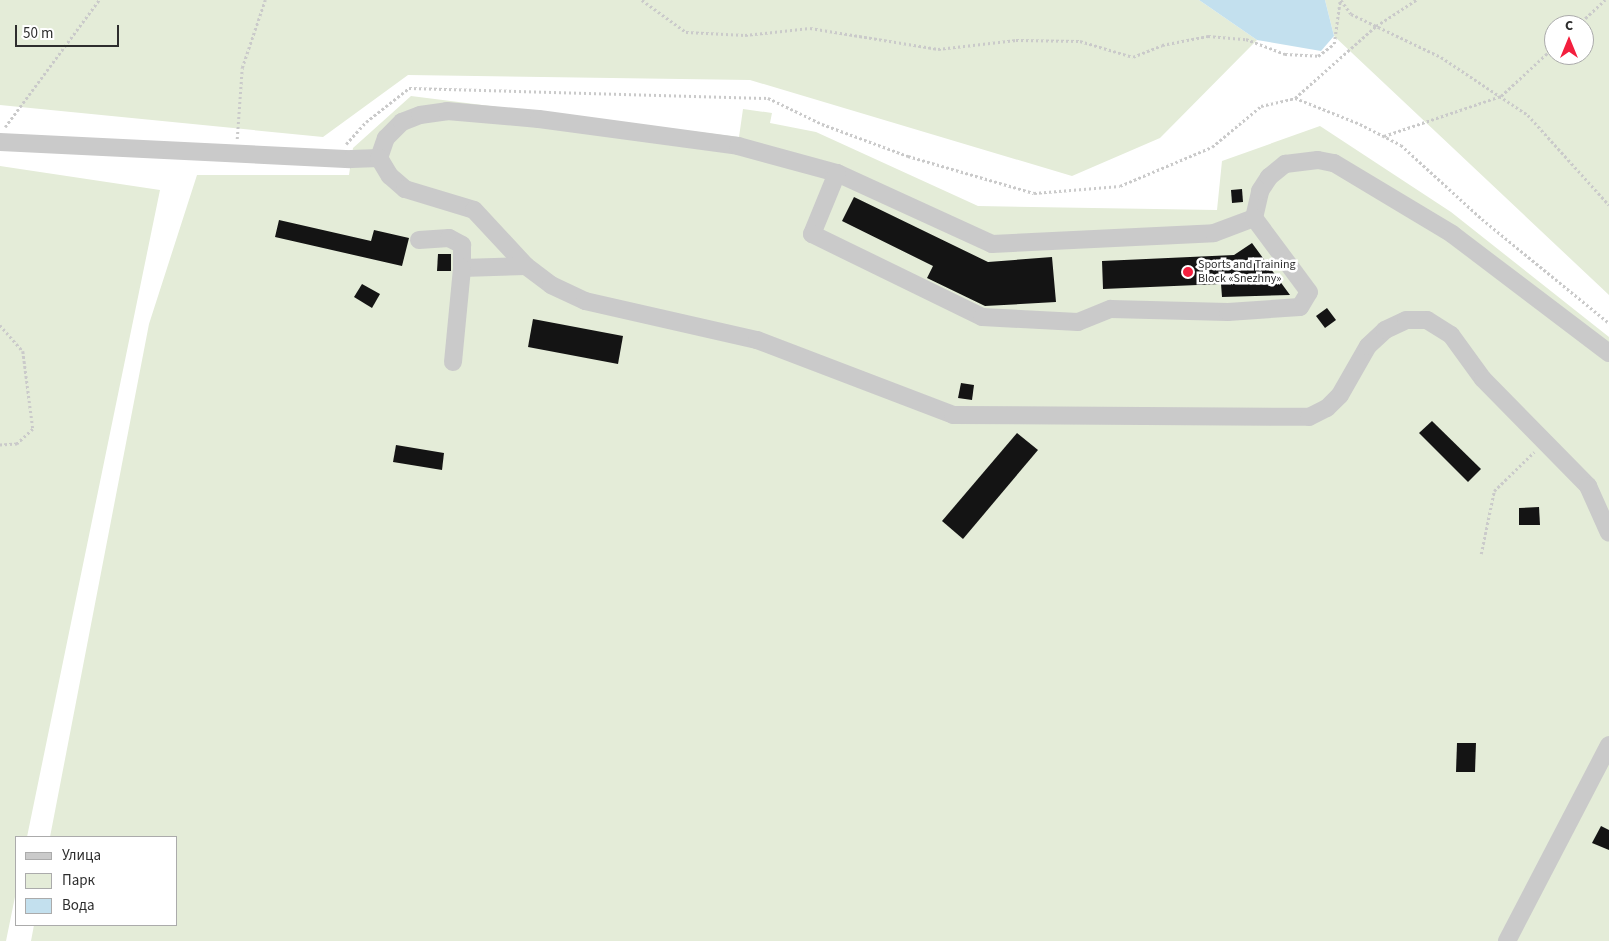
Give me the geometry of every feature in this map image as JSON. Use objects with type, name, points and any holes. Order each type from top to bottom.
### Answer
[{"type":"lane","points":[[379,158],[386,138],[402,122],[420,115],[447,111],[538,118],[738,146],[836,173],[992,244],[1214,233],[1254,218]]},
{"type":"lane","points":[[0,142],[334,158],[379,158]]},
{"type":"lane","points":[[379,158],[390,176],[405,189],[474,210],[526,266],[551,285],[585,301],[757,340],[953,415],[1309,417],[1327,408],[1340,395],[1368,346],[1385,330],[1406,320],[1427,320],[1451,335],[1483,379],[1546,441],[1588,486],[1609,533]]},
{"type":"lane","points":[[836,173],[812,234],[982,317],[1078,322],[1111,309],[1228,312],[1300,307],[1309,292],[1254,218],[1260,191],[1269,178],[1285,164],[1300,160],[1334,164],[1452,234],[1609,353]]},
{"type":"lane","points":[[419,240],[449,238],[462,245],[462,268],[453,362]]},
{"type":"lane","points":[[462,268],[526,266]]},
{"type":"lane","points":[[1508,941],[1609,745]]},
{"type":"path","points":[[0,134],[99,0]]},
{"type":"path","points":[[236,153],[242,68],[265,0]]},
{"type":"path","points":[[642,0],[686,32],[745,35],[810,28],[938,49],[1016,40],[1080,41],[1133,57],[1162,45],[1208,36],[1246,39],[1285,54],[1318,56],[1334,44],[1340,0]]},
{"type":"path","points":[[1340,0],[1351,14],[1441,57],[1502,96],[1534,122],[1609,205]]},
{"type":"path","points":[[334,158],[366,122],[409,88],[768,98],[822,124],[908,156],[1034,193],[1120,186],[1212,147],[1262,106],[1295,98],[1376,26],[1416,0]]},
{"type":"path","points":[[1589,15],[1605,0]]},
{"type":"path","points":[[1383,136],[1502,96],[1544,56]]},
{"type":"path","points":[[1295,98],[1401,145],[1482,219],[1609,323]]},
{"type":"path","points":[[0,325],[23,351],[33,429],[17,444],[0,446]]},
{"type":"path","points":[[1481,554],[1494,491],[1546,441]]},
{"type":"green space","points":[[0,0],[1199,0],[1257,40],[1160,138],[1072,176],[750,80],[408,75],[323,137],[0,105]]},
{"type":"green space","points":[[1325,0],[1609,0],[1609,295],[1334,36]]},
{"type":"green space","points":[[411,96],[739,137],[743,109],[772,113],[770,123],[816,132],[978,206],[1217,210],[1222,161],[1320,126],[1451,212],[1609,337],[1609,941],[31,941],[34,926],[178,926],[178,836],[50,836],[149,324],[197,175],[349,175],[353,148]]},
{"type":"green space","points":[[0,166],[160,190],[27,836],[15,836],[15,897],[6,941],[0,941]]},
{"type":"water","points":[[1199,0],[1325,0],[1334,36],[1321,51],[1257,40]]},
{"type":"building","points":[[1242,189],[1243,202],[1232,203],[1231,190]]},
{"type":"building","points":[[854,197],[988,262],[1052,257],[1056,302],[985,306],[927,278],[933,266],[842,221]]},
{"type":"building","points":[[279,220],[371,241],[374,230],[409,238],[402,266],[275,237]]},
{"type":"building","name":"Sports and Training Block «Snezhny»","points":[[1252,243],[1290,295],[1222,297],[1221,284],[1103,289],[1102,261],[1234,255]]},
{"type":"building","points":[[438,254],[451,254],[451,271],[437,271]]},
{"type":"building","points":[[362,284],[380,294],[372,308],[354,297]]},
{"type":"building","points":[[1327,308],[1336,320],[1325,328],[1316,316]]},
{"type":"building","points":[[533,319],[623,336],[618,364],[528,347]]},
{"type":"building","points":[[961,383],[974,385],[972,400],[958,398]]},
{"type":"building","points":[[1432,421],[1481,469],[1468,482],[1419,433]]},
{"type":"building","points":[[1017,433],[1038,450],[963,539],[942,521]]},
{"type":"building","points":[[396,445],[444,453],[442,470],[393,462]]},
{"type":"building","points":[[1539,507],[1540,525],[1519,525],[1519,508]]},
{"type":"building","points":[[1457,743],[1476,743],[1475,772],[1456,772]]},
{"type":"building","points":[[1601,826],[1609,830],[1609,850],[1592,843]]},
{"type":"place","name":"Sports and Training Block «Snezhny»","points":[[1188,272]]}]
